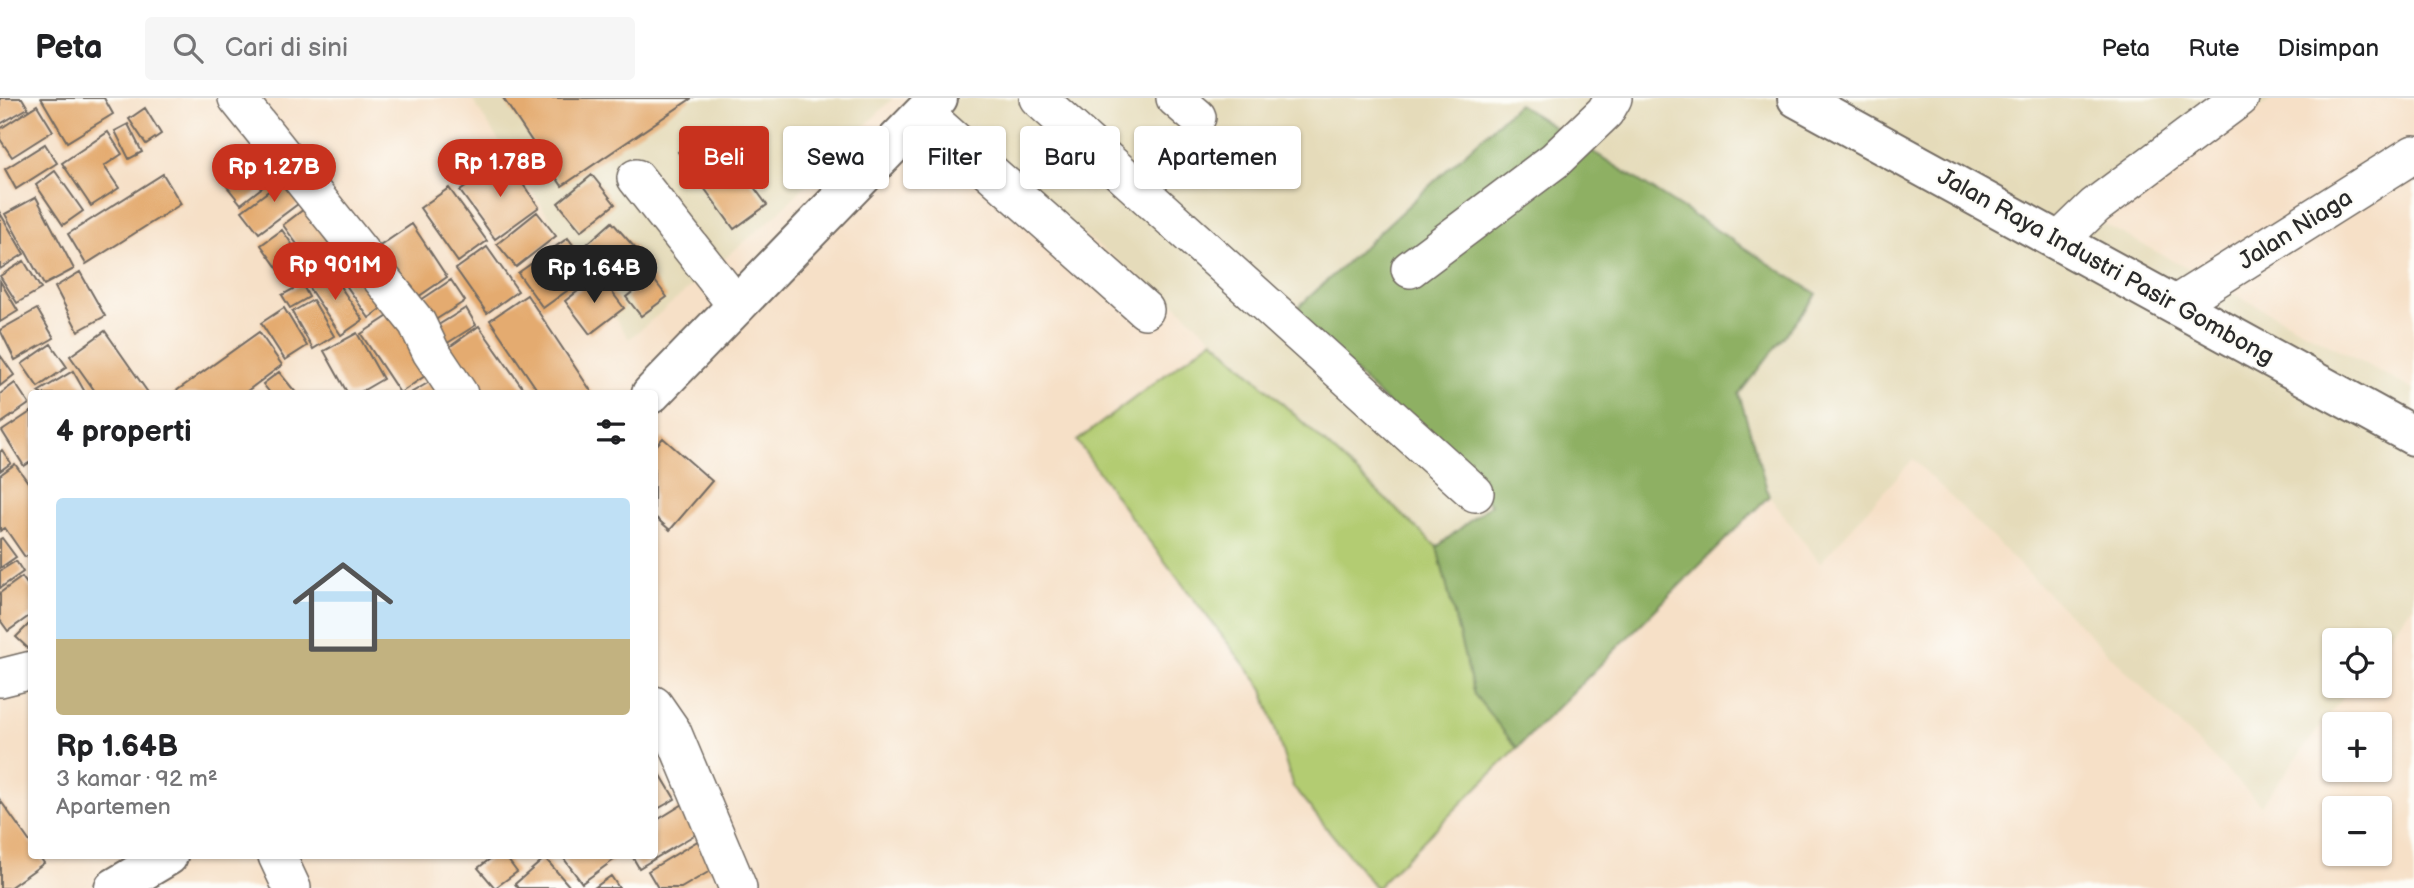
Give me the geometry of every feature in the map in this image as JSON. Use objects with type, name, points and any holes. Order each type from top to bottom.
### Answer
[{"type":"main road","name":"Jalan Raya Industri Pasir Gombong","points":[[1797,98],[2414,436]]},
{"type":"main road","points":[[655,390],[931,105]]},
{"type":"main road","points":[[114,888],[163,859]]},
{"type":"street","points":[[237,98],[417,323],[456,390]]},
{"type":"street","points":[[1038,98],[1475,494]]},
{"type":"street","points":[[1410,269],[1555,160],[1605,112],[1613,98]]},
{"type":"street","points":[[2060,240],[2095,206],[2240,98]]},
{"type":"street","points":[[931,105],[1145,310]]},
{"type":"street","name":"Jalan Niaga","points":[[2176,304],[2414,154]]},
{"type":"street","points":[[636,178],[737,306]]},
{"type":"street","points":[[0,678],[28,671]]},
{"type":"street","points":[[658,711],[672,731],[738,888]]},
{"type":"street","points":[[278,859],[292,888]]},
{"type":"shaded area","points":[[471,98],[893,98],[865,126],[783,126],[783,189],[802,189],[775,216],[629,339]]},
{"type":"shaded area","points":[[904,98],[2274,98],[2099,221],[2414,390],[2414,604],[2392,632],[2392,628],[2322,628],[2322,698],[2342,698],[2331,712],[2322,712],[2322,724],[2261,805],[1913,459],[1820,563],[1769,496],[1739,394],[1817,295],[1293,312],[1491,505],[1437,547],[1174,303],[1024,189],[1120,189],[1120,126],[1020,126],[1020,186],[1006,175],[1006,126],[941,126]]},
{"type":"green space","points":[[1518,104],[1817,294],[1739,394],[1769,496],[1517,748],[1474,694],[1437,547],[1491,504],[1293,312]]},
{"type":"green space","points":[[1213,339],[1437,547],[1474,694],[1517,748],[1376,888],[1293,787],[1263,689],[1126,511],[1077,441]]},
{"type":"building","points":[[0,98],[22,98],[28,108],[0,124]]},
{"type":"building","points":[[41,98],[104,98],[113,114],[67,142]]},
{"type":"building","points":[[503,98],[692,98],[562,186]]},
{"type":"building","points":[[37,105],[53,131],[12,157],[0,139],[0,129]]},
{"type":"building","points":[[145,108],[161,134],[146,144],[129,119]]},
{"type":"building","points":[[128,124],[142,152],[129,159],[115,131]]},
{"type":"building","points":[[108,132],[122,154],[104,166],[119,188],[91,206],[62,163]]},
{"type":"building","points":[[45,144],[57,163],[16,189],[5,169]]},
{"type":"building","points":[[262,147],[282,172],[241,204],[221,179]]},
{"type":"building","points":[[505,159],[539,207],[495,239],[460,191]]},
{"type":"building","points":[[55,171],[83,211],[63,225],[36,185]]},
{"type":"building","points":[[163,174],[181,204],[86,264],[68,234]]},
{"type":"building","points":[[290,175],[306,198],[259,233],[242,211]]},
{"type":"building","points":[[592,175],[615,204],[581,231],[558,203]]},
{"type":"building","points":[[449,188],[487,241],[458,262],[420,208]]},
{"type":"building","points":[[705,189],[755,189],[767,205],[734,229]]},
{"type":"building","points":[[36,197],[74,269],[44,285],[5,214]]},
{"type":"building","points":[[316,200],[350,248],[318,273],[283,225]]},
{"type":"building","points":[[537,212],[556,236],[516,267],[497,244]]},
{"type":"building","points":[[0,213],[24,254],[0,269]]},
{"type":"building","points":[[612,222],[652,267],[626,289],[587,244]]},
{"type":"building","points":[[412,224],[447,277],[409,303],[374,250]]},
{"type":"building","points":[[282,230],[309,268],[288,283],[261,245]]},
{"type":"building","points":[[568,238],[593,272],[543,308],[518,273]]},
{"type":"building","points":[[487,247],[518,291],[487,313],[456,269]]},
{"type":"building","points":[[356,252],[391,302],[369,318],[334,268]]},
{"type":"building","points":[[24,261],[41,289],[17,303],[0,276]]},
{"type":"building","points":[[329,270],[363,320],[341,335],[307,285]]},
{"type":"building","points":[[80,272],[105,316],[78,331],[55,287]]},
{"type":"building","points":[[599,275],[624,308],[590,334],[565,301]]},
{"type":"building","points":[[652,277],[667,297],[641,316],[626,297]]},
{"type":"building","points":[[451,280],[465,301],[426,326],[412,306]]},
{"type":"building","points":[[0,281],[18,311],[0,322]]},
{"type":"building","points":[[302,284],[309,297],[290,308],[282,295]]},
{"type":"building","points":[[527,295],[590,390],[537,390],[490,320]]},
{"type":"building","points":[[313,300],[334,336],[313,349],[292,312]]},
{"type":"building","points":[[284,308],[307,346],[285,360],[261,323]]},
{"type":"building","points":[[466,308],[476,325],[438,349],[427,332]]},
{"type":"building","points":[[37,309],[54,338],[15,360],[0,330]]},
{"type":"building","points":[[396,311],[435,369],[404,390],[398,390],[361,334]]},
{"type":"building","points":[[479,326],[524,390],[467,390],[441,353]]},
{"type":"building","points":[[105,331],[146,390],[94,390],[70,356]]},
{"type":"building","points":[[259,332],[282,365],[248,390],[178,390]]},
{"type":"building","points":[[357,333],[383,379],[364,390],[346,390],[324,351]]},
{"type":"building","points":[[51,344],[67,367],[38,387],[22,364]]},
{"type":"building","points":[[0,355],[14,375],[0,386]]},
{"type":"building","points":[[73,371],[84,390],[41,390]]},
{"type":"building","points":[[279,372],[294,390],[268,390],[263,384]]},
{"type":"building","points":[[433,380],[439,390],[416,390]]},
{"type":"building","points":[[15,383],[28,405],[0,424],[0,394]]},
{"type":"building","points":[[28,414],[28,464],[24,466],[2,431]]},
{"type":"building","points":[[663,438],[712,481],[670,530],[658,520],[658,444]]},
{"type":"building","points":[[2,450],[11,463],[0,471],[0,452]]},
{"type":"building","points":[[15,464],[28,482],[28,555],[25,557],[5,528],[0,531],[0,475]]},
{"type":"building","points":[[2,538],[16,557],[0,568],[0,539]]},
{"type":"building","points":[[16,561],[23,572],[0,588],[0,571]]},
{"type":"building","points":[[22,577],[28,585],[28,617],[8,631],[0,620],[0,593]]},
{"type":"building","points":[[28,625],[28,648],[16,637]]},
{"type":"building","points":[[658,773],[675,799],[658,809]]},
{"type":"building","points":[[0,800],[28,839],[28,859],[41,859],[44,863],[9,888],[0,888]]},
{"type":"building","points":[[685,803],[701,831],[658,857],[658,820]]},
{"type":"building","points":[[701,839],[717,867],[681,888],[658,888],[648,871]]},
{"type":"building","points":[[490,859],[507,859],[517,872],[495,888],[478,868]]},
{"type":"building","points":[[546,859],[571,888],[518,888],[515,884]]},
{"type":"building","points":[[564,859],[615,859],[582,883]]},
{"type":"building","points":[[634,859],[654,859],[639,868]]},
{"type":"building","points":[[611,876],[619,888],[594,888]]}]
